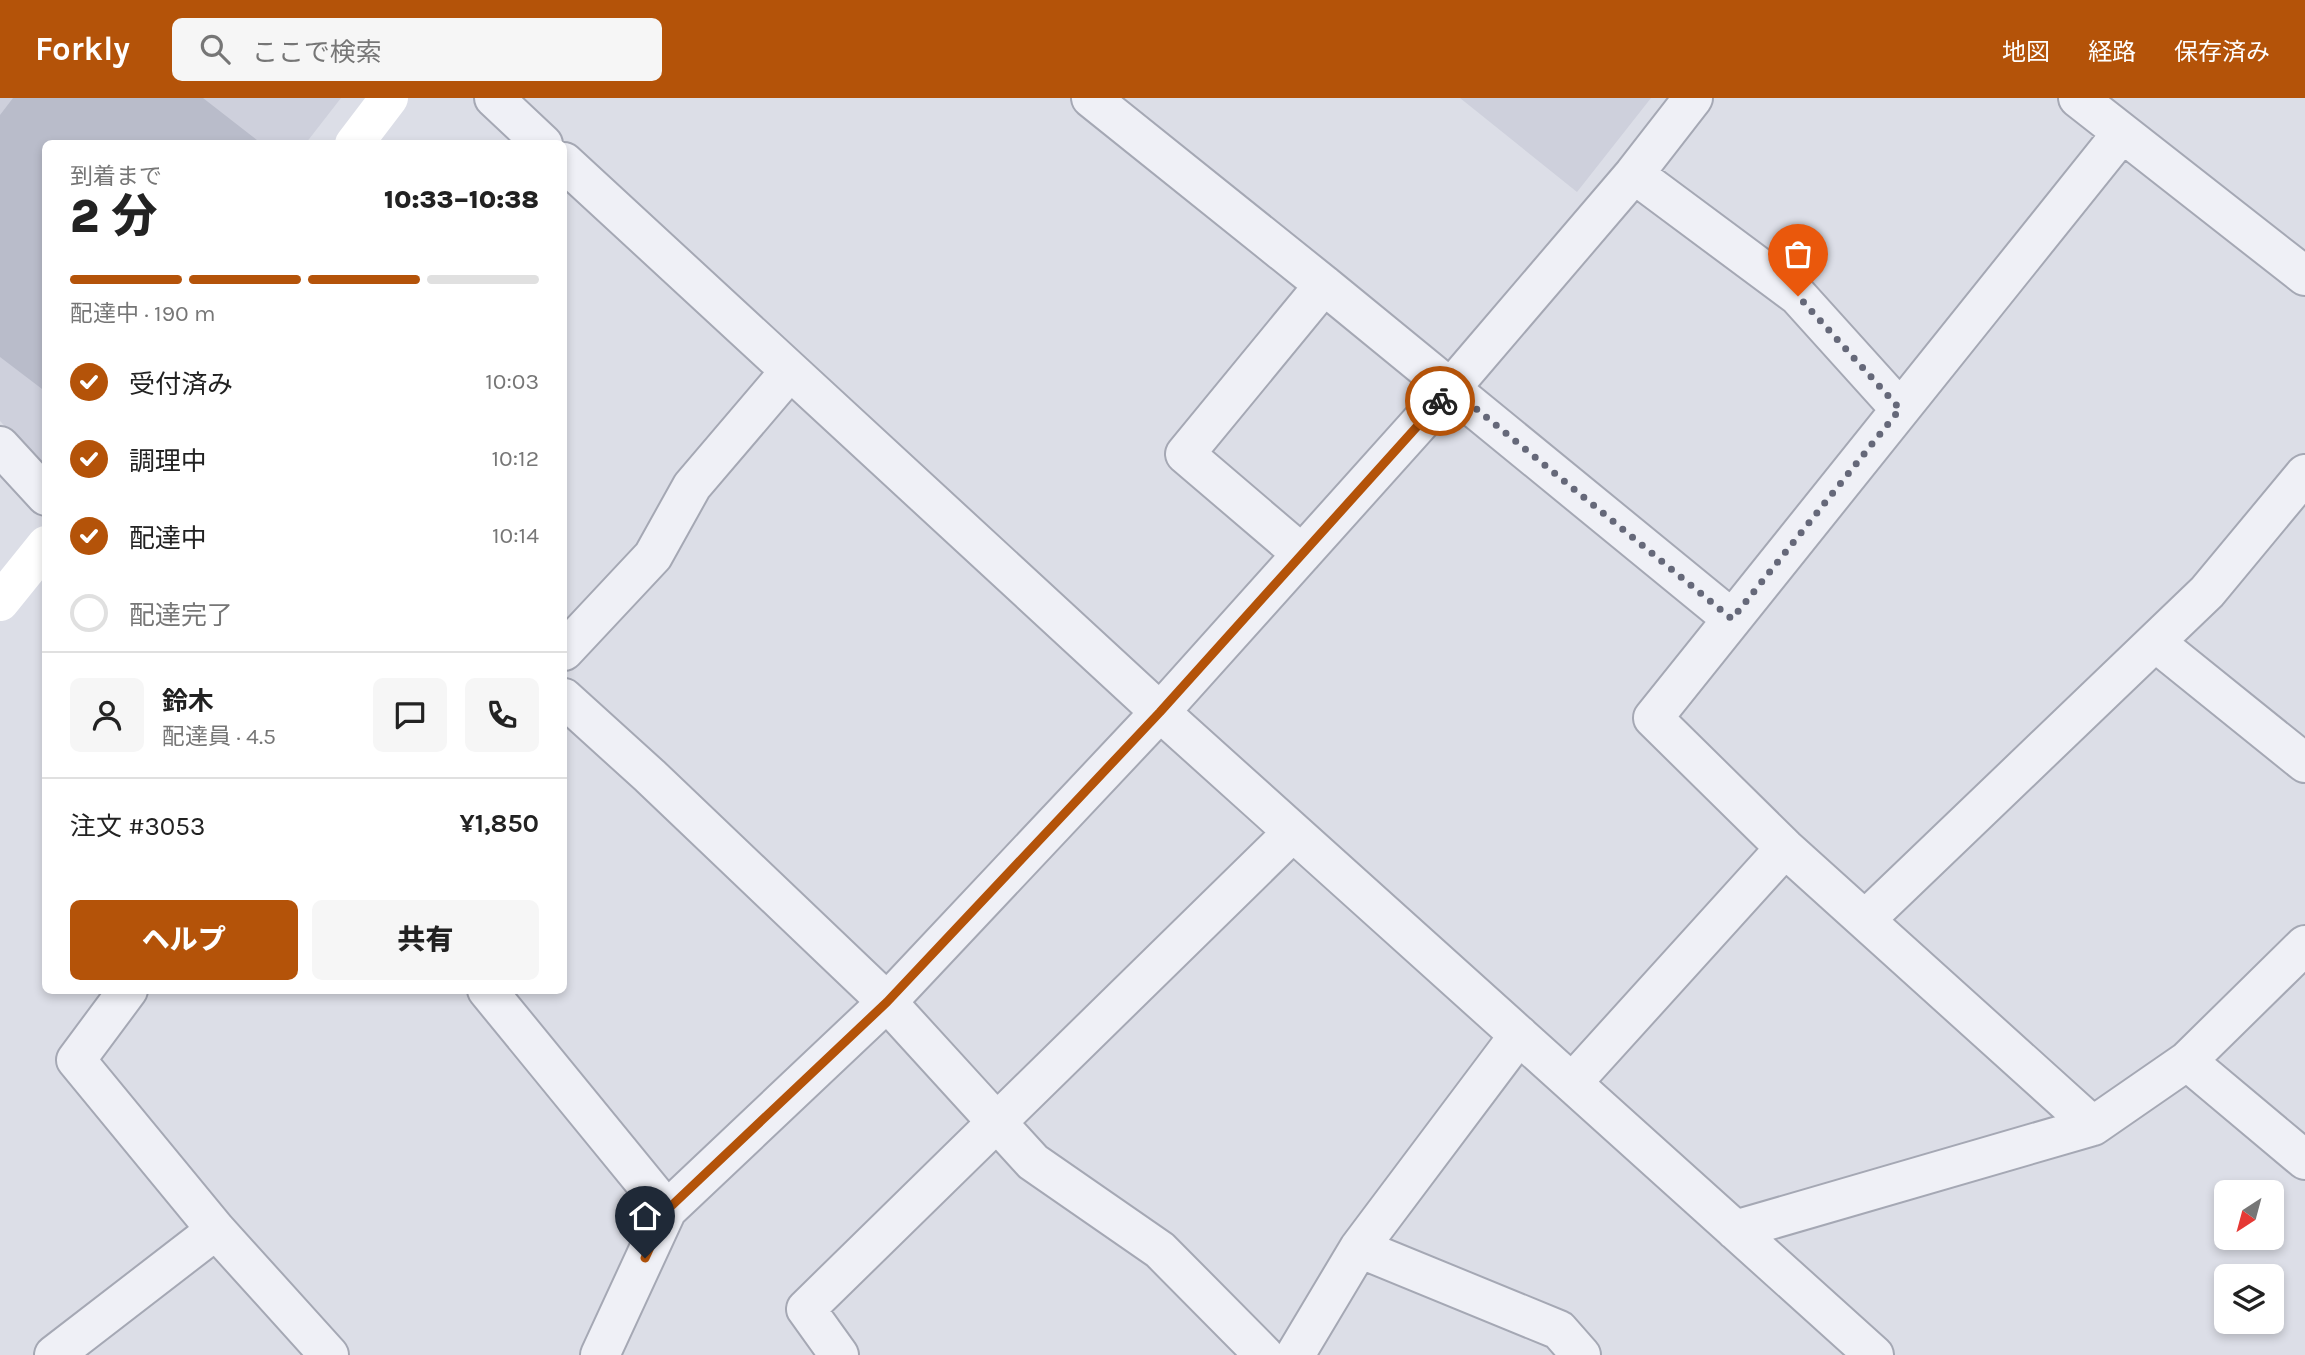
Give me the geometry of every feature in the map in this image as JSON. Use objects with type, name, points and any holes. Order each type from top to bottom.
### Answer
[{"type":"street","points":[[357,140],[389,98]]},
{"type":"street","points":[[494,98],[539,140]]},
{"type":"street","points":[[1091,98],[1732,619]]},
{"type":"street","points":[[600,1355],[667,1210],[887,1002],[1160,712],[1451,388],[1634,174],[1693,98]]},
{"type":"street","points":[[2078,98],[2305,276]]},
{"type":"street","points":[[2093,1126],[1785,848],[1653,718],[2122,133]]},
{"type":"street","points":[[567,165],[1160,712],[1874,1355]]},
{"type":"street","points":[[1634,174],[1798,296],[1900,409]]},
{"type":"street","points":[[1302,554],[1185,454],[1324,285]]},
{"type":"street","points":[[567,648],[653,556],[692,486],[790,371]]},
{"type":"street","points":[[0,446],[42,492]]},
{"type":"street","points":[[1865,920],[2207,592],[2305,474]]},
{"type":"street","points":[[0,602],[42,550]]},
{"type":"street","points":[[2155,642],[2305,763]]},
{"type":"street","points":[[567,701],[887,1002],[1033,1162],[1160,1250],[1264,1355]]},
{"type":"street","points":[[839,1355],[806,1309],[1293,832]]},
{"type":"street","points":[[1572,1083],[1785,848]]},
{"type":"street","points":[[1735,1230],[2093,1126],[2187,1061],[2305,945]]},
{"type":"street","points":[[125,994],[76,1060],[216,1230],[329,1355]]},
{"type":"street","points":[[490,994],[667,1210]]},
{"type":"street","points":[[1295,1355],[1359,1248],[1519,1035]]},
{"type":"street","points":[[2187,1061],[2305,1160]]},
{"type":"street","points":[[54,1355],[216,1230]]},
{"type":"street","points":[[1359,1248],[1559,1330],[1581,1355]]},
{"type":"shaded area","points":[[0,98],[341,98],[308,140],[42,140],[42,461],[38,462],[0,421]]},
{"type":"shaded area","points":[[1460,98],[1651,98],[1577,192]]},
{"type":"building","points":[[13,98],[203,98],[257,140],[42,140],[42,389],[0,357],[0,115]]},
{"type":"way so far","points":[[1440,401],[1451,388],[1732,619],[1900,409],[1798,296]]},
{"type":"route","points":[[645,1258],[667,1210],[887,1002],[1160,712],[1440,401]]}]
